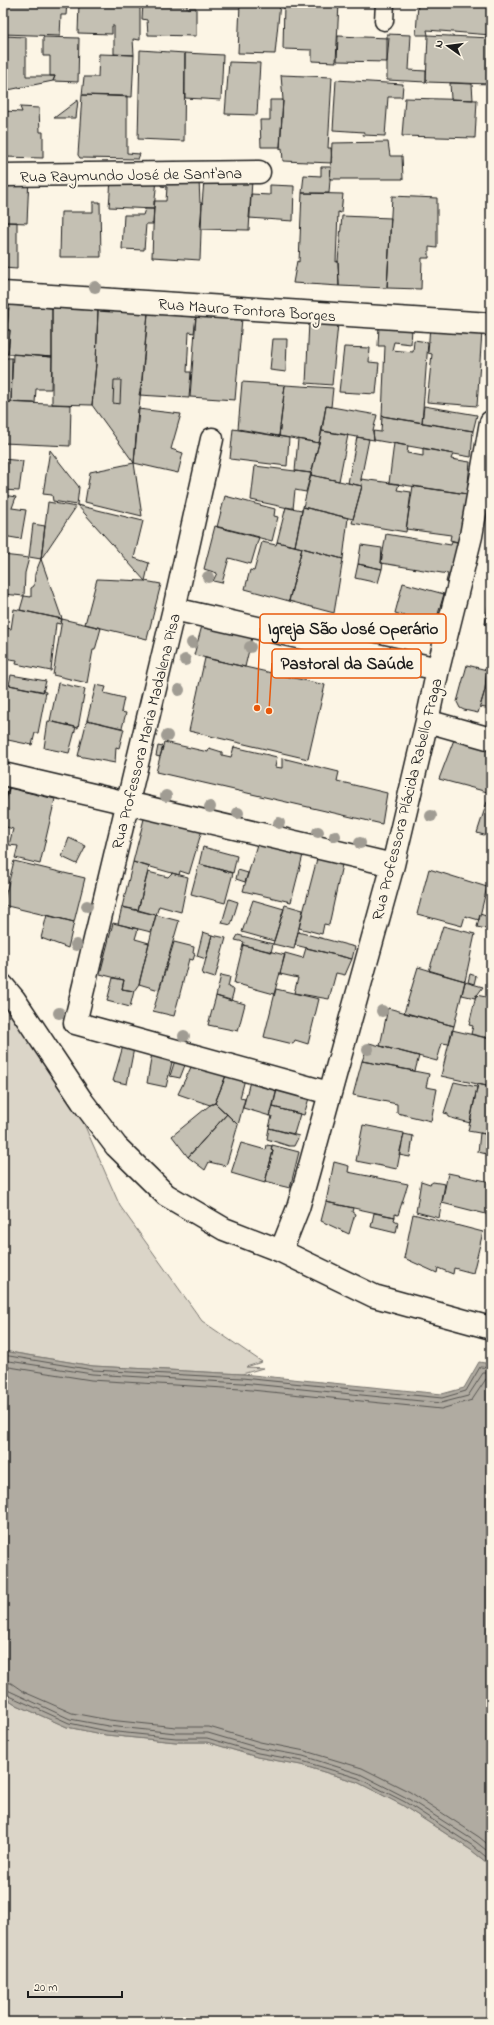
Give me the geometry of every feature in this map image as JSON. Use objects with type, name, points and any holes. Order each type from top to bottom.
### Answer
[{"type":"street","name":"Rua Raymundo José de Sant'ana","points":[[3,175],[259,172]]},
{"type":"street","name":"Rua Mauro Fontora Borges","points":[[3,294],[491,324]]},
{"type":"street","name":"Rua Professora Plácida Rabello Fraga","points":[[281,1251],[298,1208],[393,865],[438,669],[471,536],[491,422]]},
{"type":"street","name":"Rua Professora Maria Madalena Pisa","points":[[212,440],[174,609],[75,1022],[329,1093]]},
{"type":"street","points":[[174,609],[438,669]]},
{"type":"street","points":[[427,721],[491,740]]},
{"type":"street","points":[[3,774],[393,865]]},
{"type":"street","points":[[3,986],[14,999],[82,1102],[116,1146],[166,1195],[224,1229],[281,1251],[374,1296],[491,1328]]},
{"type":"lane","points":[[384,21],[385,3]]},
{"type":"shaded area","points":[[3,971],[30,1011],[80,1115],[120,1206],[202,1321],[262,1362],[246,1367],[263,1368],[242,1374],[93,1366],[3,1351]]},
{"type":"shaded area","points":[[3,1696],[17,1705],[67,1727],[106,1735],[176,1742],[207,1742],[257,1757],[301,1765],[357,1782],[402,1805],[471,1850],[491,1866],[491,2022],[3,2022]]},
{"type":"water","points":[[3,1351],[93,1366],[242,1374],[442,1394],[464,1388],[479,1362],[491,1364],[491,1866],[471,1850],[402,1805],[357,1782],[301,1765],[257,1757],[207,1742],[176,1742],[106,1735],[67,1727],[17,1705],[3,1696]]},
{"type":"building","points":[[3,3],[67,3],[66,15],[61,15],[60,36],[3,34]]},
{"type":"building","points":[[79,3],[140,3],[140,40],[133,39],[134,55],[114,54],[114,26],[112,26],[112,34],[78,33]]},
{"type":"building","points":[[143,3],[187,3],[187,8],[196,8],[196,36],[148,35],[147,20],[142,19]]},
{"type":"building","points":[[240,3],[280,3],[275,54],[238,53]]},
{"type":"building","points":[[284,3],[339,3],[336,62],[312,61],[312,50],[283,49]]},
{"type":"building","points":[[418,3],[491,3],[491,35],[427,30],[428,35],[416,35]]},
{"type":"building","points":[[387,34],[411,35],[409,70],[426,71],[426,82],[387,80]]},
{"type":"building","points":[[428,35],[491,38],[491,84],[426,82]]},
{"type":"building","points":[[3,36],[26,37],[26,76],[55,76],[53,81],[3,91]]},
{"type":"building","points":[[338,36],[389,38],[387,62],[337,61]]},
{"type":"building","points":[[43,37],[79,38],[78,82],[53,81],[55,76],[50,76],[50,56],[43,56]]},
{"type":"building","points":[[140,50],[185,53],[184,141],[138,139]]},
{"type":"building","points":[[185,53],[223,55],[221,100],[185,98]]},
{"type":"building","points":[[99,54],[134,55],[132,97],[82,95],[84,77],[98,77]]},
{"type":"building","points":[[229,62],[260,63],[257,115],[225,114]]},
{"type":"building","points":[[281,75],[332,77],[328,148],[331,148],[332,163],[283,161],[282,148],[280,149],[283,100]]},
{"type":"building","points":[[336,80],[403,84],[402,97],[388,97],[385,136],[363,135],[364,132],[333,130]]},
{"type":"building","points":[[450,83],[472,84],[473,100],[451,99]]},
{"type":"building","points":[[82,95],[127,96],[127,153],[140,154],[138,159],[80,158],[78,155]]},
{"type":"building","points":[[405,98],[477,100],[475,138],[402,136]]},
{"type":"building","points":[[78,100],[76,118],[54,118]]},
{"type":"building","points":[[270,100],[283,100],[280,147],[261,147],[260,120],[270,120]]},
{"type":"building","points":[[20,107],[39,108],[40,132],[43,132],[43,158],[3,157],[3,111],[22,112]]},
{"type":"building","points":[[388,142],[390,156],[402,156],[403,179],[330,179],[332,143]]},
{"type":"building","points":[[321,167],[331,167],[329,193],[302,193],[304,175],[321,176]]},
{"type":"building","points":[[3,177],[29,177],[27,223],[3,222]]},
{"type":"building","points":[[111,179],[157,179],[154,209],[109,207]]},
{"type":"building","points":[[162,179],[199,180],[200,203],[202,203],[200,260],[152,257],[154,201],[166,201],[167,187],[161,186]]},
{"type":"building","points":[[204,180],[252,180],[249,230],[200,229]]},
{"type":"building","points":[[270,185],[294,186],[293,221],[249,218],[251,194],[270,195]]},
{"type":"building","points":[[302,193],[343,194],[341,213],[338,212],[336,262],[338,261],[339,286],[293,283],[297,261],[299,262]]},
{"type":"building","points":[[392,196],[437,198],[437,248],[429,247],[429,258],[422,258],[421,289],[387,288]]},
{"type":"building","points":[[93,202],[100,202],[101,257],[60,257],[61,212],[93,212]]},
{"type":"building","points":[[145,209],[154,209],[153,224],[146,224],[144,250],[122,249],[124,215],[143,215]]},
{"type":"building","points":[[342,216],[391,218],[387,288],[339,286],[338,261]]},
{"type":"building","points":[[3,222],[17,222],[17,269],[3,268]]},
{"type":"building","points":[[3,305],[9,305],[7,330],[10,330],[8,354],[3,354]]},
{"type":"building","points":[[9,305],[52,308],[52,357],[8,354],[10,330],[7,330]]},
{"type":"building","points":[[52,308],[98,310],[96,364],[92,405],[52,404]]},
{"type":"building","points":[[98,310],[148,313],[134,463],[92,405],[96,364]]},
{"type":"building","points":[[148,313],[196,317],[194,333],[189,332],[187,372],[191,372],[189,398],[139,395],[142,382]]},
{"type":"building","points":[[196,317],[242,318],[235,400],[190,397]]},
{"type":"building","points":[[309,322],[338,324],[332,385],[306,383]]},
{"type":"building","points":[[430,325],[482,331],[477,406],[427,402],[432,354],[428,353]]},
{"type":"building","points":[[379,326],[412,328],[411,344],[394,342],[392,350],[413,352],[414,340],[428,342],[422,423],[382,416],[385,346],[378,346]]},
{"type":"building","points":[[273,339],[287,339],[286,372],[270,370]]},
{"type":"building","points":[[344,347],[370,348],[369,362],[379,363],[376,394],[339,392]]},
{"type":"building","points":[[13,354],[52,357],[51,389],[36,389],[35,403],[11,402]]},
{"type":"building","points":[[3,358],[12,358],[11,402],[3,402]]},
{"type":"building","points":[[114,380],[121,380],[120,404],[113,403]]},
{"type":"building","points":[[242,382],[285,385],[279,436],[238,429]]},
{"type":"building","points":[[285,385],[333,388],[331,407],[326,406],[319,443],[279,436]]},
{"type":"building","points":[[3,402],[71,405],[70,446],[3,443]]},
{"type":"building","points":[[326,406],[377,415],[373,431],[374,440],[322,431]]},
{"type":"building","points":[[424,406],[477,415],[473,431],[422,423]]},
{"type":"building","points":[[138,409],[181,414],[171,449],[183,453],[178,473],[134,463]]},
{"type":"building","points":[[382,416],[473,431],[471,457],[374,440],[373,431],[381,432]]},
{"type":"building","points":[[233,429],[289,438],[287,466],[230,459]]},
{"type":"building","points":[[322,431],[348,435],[339,481],[311,475]]},
{"type":"building","points":[[357,437],[369,439],[361,479],[362,486],[348,483]]},
{"type":"building","points":[[298,439],[319,443],[311,473],[295,471]]},
{"type":"building","points":[[394,443],[408,446],[407,453],[423,456],[423,448],[453,454],[451,459],[470,462],[467,494],[389,483]]},
{"type":"building","points":[[50,450],[79,487],[77,505],[53,501],[52,495],[43,494]]},
{"type":"building","points":[[3,459],[23,461],[19,491],[3,490]]},
{"type":"building","points":[[134,463],[142,516],[85,502],[90,472]]},
{"type":"building","points":[[255,466],[311,473],[306,492],[295,490],[293,509],[251,500]]},
{"type":"building","points":[[311,475],[362,486],[353,519],[303,507]]},
{"type":"building","points":[[361,479],[399,484],[397,490],[411,492],[406,532],[352,523],[362,486]]},
{"type":"building","points":[[413,486],[467,494],[462,543],[450,540],[451,535],[406,529]]},
{"type":"building","points":[[3,495],[16,497],[12,508],[26,510],[21,539],[3,536]]},
{"type":"building","points":[[225,496],[275,509],[274,516],[278,517],[272,541],[217,527]]},
{"type":"building","points":[[48,502],[76,507],[41,559],[45,526]]},
{"type":"building","points":[[77,505],[143,521],[134,558],[149,563],[145,581]]},
{"type":"building","points":[[286,507],[302,510],[295,546],[277,542]]},
{"type":"building","points":[[303,507],[348,518],[343,559],[295,546]]},
{"type":"building","points":[[33,524],[45,526],[41,559],[29,557]]},
{"type":"building","points":[[215,526],[259,537],[251,564],[229,558],[222,583],[213,581],[217,573],[204,569]]},
{"type":"building","points":[[386,534],[451,545],[452,541],[462,543],[456,583],[446,582],[448,574],[381,563]]},
{"type":"building","points":[[262,542],[276,545],[277,542],[302,548],[289,601],[245,589],[250,570],[254,571]]},
{"type":"building","points":[[361,545],[382,548],[382,569],[358,564]]},
{"type":"building","points":[[302,548],[343,559],[334,613],[289,601]]},
{"type":"building","points":[[3,555],[29,558],[25,573],[24,596],[3,594]]},
{"type":"building","points":[[41,559],[62,619],[20,610],[24,596],[31,597],[31,588],[34,586],[35,574]]},
{"type":"building","points":[[358,564],[382,569],[378,583],[355,578]]},
{"type":"building","points":[[97,579],[145,581],[161,584],[147,639],[85,624]]},
{"type":"building","points":[[403,583],[444,594],[435,624],[395,613]]},
{"type":"building","points":[[491,591],[491,625],[485,624]]},
{"type":"building","points":[[14,609],[62,619],[60,624],[56,623],[51,671],[16,664],[17,660],[3,658],[3,627],[11,629]]},
{"type":"building","points":[[62,619],[101,628],[95,650],[93,650],[87,683],[53,675]]},
{"type":"building","points":[[203,622],[253,633],[245,667],[194,655]]},
{"type":"building","points":[[205,658],[325,685],[308,759],[189,731]]},
{"type":"building","points":[[467,665],[487,670],[485,690],[478,713],[460,708],[457,702]]},
{"type":"building","points":[[487,670],[491,671],[491,709],[480,707],[485,690]]},
{"type":"building","points":[[11,675],[46,681],[43,692],[9,685]]},
{"type":"building","points":[[58,683],[85,689],[78,728],[50,721]]},
{"type":"building","points":[[4,684],[46,692],[38,733],[35,733],[32,745],[3,739]]},
{"type":"building","points":[[96,685],[106,687],[104,693],[124,698],[121,712],[126,713],[122,728],[87,720]]},
{"type":"building","points":[[87,720],[124,729],[119,748],[116,747],[115,763],[78,756]]},
{"type":"building","points":[[48,721],[76,727],[69,753],[44,748]]},
{"type":"building","points":[[455,737],[491,745],[491,793],[439,779]]},
{"type":"building","points":[[164,742],[208,752],[209,748],[222,752],[222,755],[231,757],[234,747],[277,757],[275,767],[282,768],[282,758],[339,772],[337,781],[387,793],[382,824],[156,772]]},
{"type":"building","points":[[158,746],[163,747],[160,757],[156,756]]},
{"type":"building","points":[[3,779],[11,781],[3,810]]},
{"type":"building","points":[[9,788],[55,799],[40,864],[15,858],[18,846],[9,845],[13,829],[3,826],[3,810]]},
{"type":"building","points":[[487,802],[491,803],[491,837],[477,833]]},
{"type":"building","points":[[145,815],[202,830],[189,874],[180,871],[179,875],[133,862]]},
{"type":"building","points":[[69,838],[86,846],[77,864],[62,857]]},
{"type":"building","points":[[258,841],[304,851],[291,902],[243,891]]},
{"type":"building","points":[[203,847],[237,856],[233,873],[199,864]]},
{"type":"building","points":[[318,855],[343,860],[329,925],[324,924],[322,934],[299,928]]},
{"type":"building","points":[[14,861],[85,878],[74,922],[3,905]]},
{"type":"building","points":[[133,862],[149,867],[138,910],[122,907]]},
{"type":"building","points":[[199,864],[233,873],[225,903],[191,894]]},
{"type":"building","points":[[429,869],[487,887],[479,920],[465,916],[462,926],[417,914]]},
{"type":"building","points":[[238,870],[248,873],[245,882],[236,879]]},
{"type":"building","points":[[148,872],[168,877],[172,873],[188,877],[181,912],[159,906],[156,915],[138,910]]},
{"type":"building","points":[[229,899],[238,902],[231,925],[222,923]]},
{"type":"building","points":[[253,900],[284,909],[274,941],[242,932]]},
{"type":"building","points":[[285,905],[303,910],[294,949],[273,944]]},
{"type":"building","points":[[122,907],[156,915],[151,932],[118,924]]},
{"type":"building","points":[[480,914],[489,917],[486,929],[477,927]]},
{"type":"building","points":[[47,915],[74,922],[68,948],[41,938]]},
{"type":"building","points":[[156,915],[179,921],[159,990],[139,984]]},
{"type":"building","points":[[113,923],[138,929],[135,939],[149,943],[139,984],[134,991],[122,989],[124,980],[100,974]]},
{"type":"building","points":[[443,926],[475,934],[465,981],[429,971]]},
{"type":"building","points":[[203,932],[212,935],[206,959],[197,956]]},
{"type":"building","points":[[298,932],[355,947],[352,959],[295,945]]},
{"type":"building","points":[[212,935],[226,938],[215,978],[202,974]]},
{"type":"building","points":[[238,935],[273,944],[271,952],[243,945],[244,942],[235,940]]},
{"type":"building","points":[[174,942],[194,947],[193,953],[195,954],[193,960],[189,959],[174,1016],[153,1011]]},
{"type":"building","points":[[243,945],[285,955],[274,994],[234,983]]},
{"type":"building","points":[[306,948],[352,959],[345,975],[336,973],[329,999],[294,993],[298,978],[280,974],[285,953],[303,958]]},
{"type":"building","points":[[418,967],[465,981],[454,1026],[404,1013]]},
{"type":"building","points":[[470,974],[476,976],[474,984],[468,982]]},
{"type":"building","points":[[221,975],[230,977],[228,987],[234,990],[231,1001],[216,996]]},
{"type":"building","points":[[113,978],[124,980],[122,989],[134,991],[130,1007],[107,1001]]},
{"type":"building","points":[[465,982],[483,987],[475,998],[462,995]]},
{"type":"building","points":[[276,989],[319,999],[308,1044],[295,1040],[293,1044],[264,1037]]},
{"type":"building","points":[[476,995],[491,998],[491,1039],[471,1034],[473,1026],[469,1025]]},
{"type":"building","points":[[216,996],[245,1004],[238,1031],[208,1025]]},
{"type":"building","points":[[388,1008],[454,1026],[449,1044],[442,1043],[437,1061],[380,1046]]},
{"type":"building","points":[[452,1030],[491,1039],[491,1087],[441,1076]]},
{"type":"building","points":[[369,1043],[419,1056],[415,1071],[362,1061]]},
{"type":"building","points":[[123,1046],[134,1048],[127,1084],[113,1081]]},
{"type":"building","points":[[152,1053],[173,1058],[166,1087],[147,1083]]},
{"type":"building","points":[[176,1057],[187,1060],[180,1078],[170,1076]]},
{"type":"building","points":[[194,1061],[227,1073],[215,1103],[210,1105],[178,1094]]},
{"type":"building","points":[[362,1061],[429,1074],[426,1087],[437,1089],[431,1121],[397,1113],[397,1104],[353,1095]]},
{"type":"building","points":[[227,1073],[245,1079],[240,1098],[245,1099],[238,1125],[215,1103]]},
{"type":"building","points":[[250,1081],[277,1089],[270,1116],[243,1108]]},
{"type":"building","points":[[454,1082],[477,1087],[470,1123],[448,1117],[448,1114],[444,1113]]},
{"type":"building","points":[[478,1084],[491,1087],[491,1135],[468,1131]]},
{"type":"building","points":[[277,1089],[309,1098],[304,1115],[273,1107]]},
{"type":"building","points":[[215,1103],[227,1114],[188,1157],[172,1136],[210,1105]]},
{"type":"building","points":[[273,1107],[300,1114],[294,1134],[269,1128],[272,1116],[270,1116]]},
{"type":"building","points":[[227,1114],[238,1125],[226,1166],[209,1162],[205,1170],[188,1157]]},
{"type":"building","points":[[363,1125],[404,1133],[397,1169],[356,1161]]},
{"type":"building","points":[[269,1128],[299,1136],[294,1146],[289,1146],[267,1139]]},
{"type":"building","points":[[480,1133],[491,1135],[491,1155],[478,1152]]},
{"type":"building","points":[[404,1134],[413,1136],[410,1157],[399,1155]]},
{"type":"building","points":[[241,1143],[266,1150],[267,1145],[272,1146],[271,1150],[273,1151],[265,1183],[231,1173]]},
{"type":"building","points":[[272,1145],[299,1152],[290,1188],[265,1182],[273,1151],[271,1150]]},
{"type":"building","points":[[334,1162],[349,1166],[348,1172],[408,1184],[398,1215],[395,1214],[395,1217],[326,1202]]},
{"type":"building","points":[[448,1173],[491,1182],[490,1215],[442,1203]]},
{"type":"building","points":[[421,1181],[430,1184],[433,1182],[445,1184],[439,1218],[416,1212]]},
{"type":"building","points":[[326,1202],[353,1208],[352,1212],[355,1214],[349,1234],[321,1221]]},
{"type":"building","points":[[374,1213],[395,1217],[394,1220],[398,1222],[396,1233],[371,1227]]},
{"type":"building","points":[[413,1214],[483,1232],[473,1273],[454,1268],[453,1274],[438,1268],[437,1273],[404,1258]]},
{"type":"place","name":"Igreja São José Operário","points":[[257,708]]},
{"type":"place","name":"Pastoral da Saúde","points":[[269,711]]}]
